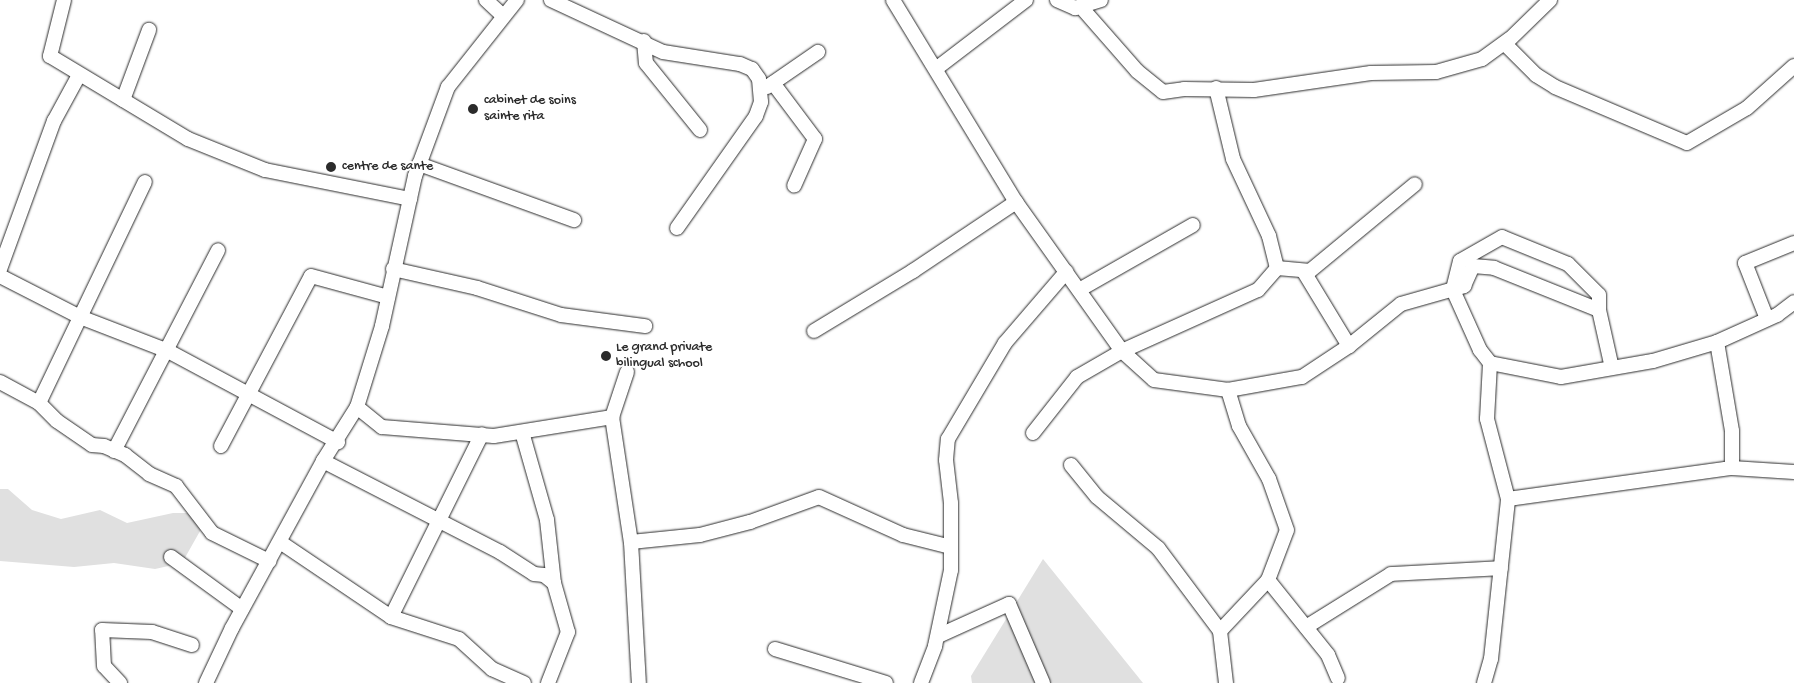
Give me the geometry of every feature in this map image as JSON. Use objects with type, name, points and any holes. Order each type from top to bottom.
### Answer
[{"type":"street","points":[[64,0],[50,56],[188,139],[266,170],[410,199]]},
{"type":"street","points":[[486,0],[503,16]]},
{"type":"street","points":[[206,683],[242,609],[323,461],[338,442],[357,407],[388,296],[419,164],[448,87],[517,0]]},
{"type":"street","points":[[551,0],[644,41],[662,52],[740,64],[752,69],[815,139],[794,186]]},
{"type":"street","points":[[892,0],[937,68],[1016,202],[1122,351],[1154,380],[1228,390],[1302,377],[1349,346],[1401,304],[1464,286],[1473,266],[1494,268],[1599,310]]},
{"type":"street","points":[[937,68],[1026,0]]},
{"type":"street","points":[[1057,0],[1070,7],[1081,7],[1101,0]]},
{"type":"street","points":[[1081,7],[1137,71],[1162,92],[1216,88],[1254,90],[1371,73],[1436,72],[1482,59],[1505,44],[1550,0]]},
{"type":"street","points":[[123,100],[149,30]]},
{"type":"street","points":[[644,41],[646,63],[700,130]]},
{"type":"street","points":[[1505,44],[1536,75],[1555,87],[1687,144],[1747,108],[1794,66]]},
{"type":"street","points":[[677,228],[756,116],[768,86],[818,52]]},
{"type":"street","points":[[0,269],[54,120],[79,75]]},
{"type":"street","points":[[1216,88],[1233,159],[1269,236],[1277,268]]},
{"type":"street","points":[[419,164],[574,220]]},
{"type":"street","points":[[39,403],[145,182]]},
{"type":"street","points":[[1277,268],[1304,272],[1320,264],[1415,184]]},
{"type":"street","points":[[814,331],[913,271],[1016,202]]},
{"type":"street","points":[[1078,290],[1193,225]]},
{"type":"street","points":[[1484,683],[1491,659],[1508,499],[1487,419],[1490,363],[1480,350],[1453,290],[1460,261],[1502,237],[1568,264],[1599,295],[1599,310],[1612,368]]},
{"type":"street","points":[[1767,319],[1745,263],[1794,243]]},
{"type":"street","points":[[114,451],[168,351],[218,250]]},
{"type":"street","points":[[1033,433],[1077,377],[1122,351],[1258,290],[1277,268]]},
{"type":"street","points":[[394,269],[478,288],[561,315],[645,326]]},
{"type":"street","points":[[921,683],[938,636],[951,570],[951,502],[946,460],[948,439],[1005,343],[1066,272]]},
{"type":"street","points":[[1304,272],[1349,346]]},
{"type":"street","points":[[0,276],[80,317],[168,351],[338,442]]},
{"type":"street","points":[[221,446],[311,276],[388,296]]},
{"type":"street","points":[[1490,363],[1561,377],[1653,361],[1717,342],[1767,319],[1794,302]]},
{"type":"street","points":[[1717,342],[1732,431],[1732,468]]},
{"type":"street","points":[[626,372],[612,417],[631,542],[639,683]]},
{"type":"street","points":[[0,382],[39,403],[92,445],[104,446],[149,474],[176,486],[185,494],[195,513],[212,533],[269,561]]},
{"type":"street","points":[[1220,631],[1268,580],[1287,530],[1269,479],[1239,426],[1228,390]]},
{"type":"street","points":[[357,407],[382,427],[482,434],[522,432],[612,417]]},
{"type":"street","points":[[522,432],[547,520],[554,584],[568,632],[548,683]]},
{"type":"street","points":[[391,617],[482,434]]},
{"type":"street","points":[[323,461],[500,552],[534,574],[544,575],[554,584]]},
{"type":"street","points":[[1071,465],[1097,497],[1158,548],[1220,631],[1226,683]]},
{"type":"street","points":[[1508,499],[1732,468],[1794,472]]},
{"type":"street","points":[[631,542],[700,534],[750,522],[819,497],[903,535],[951,547]]},
{"type":"street","points":[[280,542],[391,617],[459,639],[492,669],[524,683]]},
{"type":"street","points":[[171,557],[242,609]]},
{"type":"street","points":[[1306,627],[1391,574],[1501,568]]},
{"type":"street","points":[[1268,580],[1328,655],[1338,678]]},
{"type":"street","points":[[938,636],[1010,604],[1043,683]]},
{"type":"street","points":[[120,683],[104,666],[102,630],[152,632],[192,645]]},
{"type":"street","points":[[775,649],[886,683]]},
{"type":"shaded area","points":[[0,489],[8,489],[32,510],[61,519],[100,510],[127,523],[173,513],[195,513],[204,524],[182,563],[155,569],[114,563],[74,567],[0,561]]},
{"type":"shaded area","points":[[1043,559],[1143,683],[972,683],[971,676]]},
{"type":"place","name":"cabinet de soins sainte rita","points":[[473,109]]},
{"type":"place","name":"centre de sante","points":[[331,167]]},
{"type":"place","name":"Le grand private bilingual school","points":[[606,356]]}]
